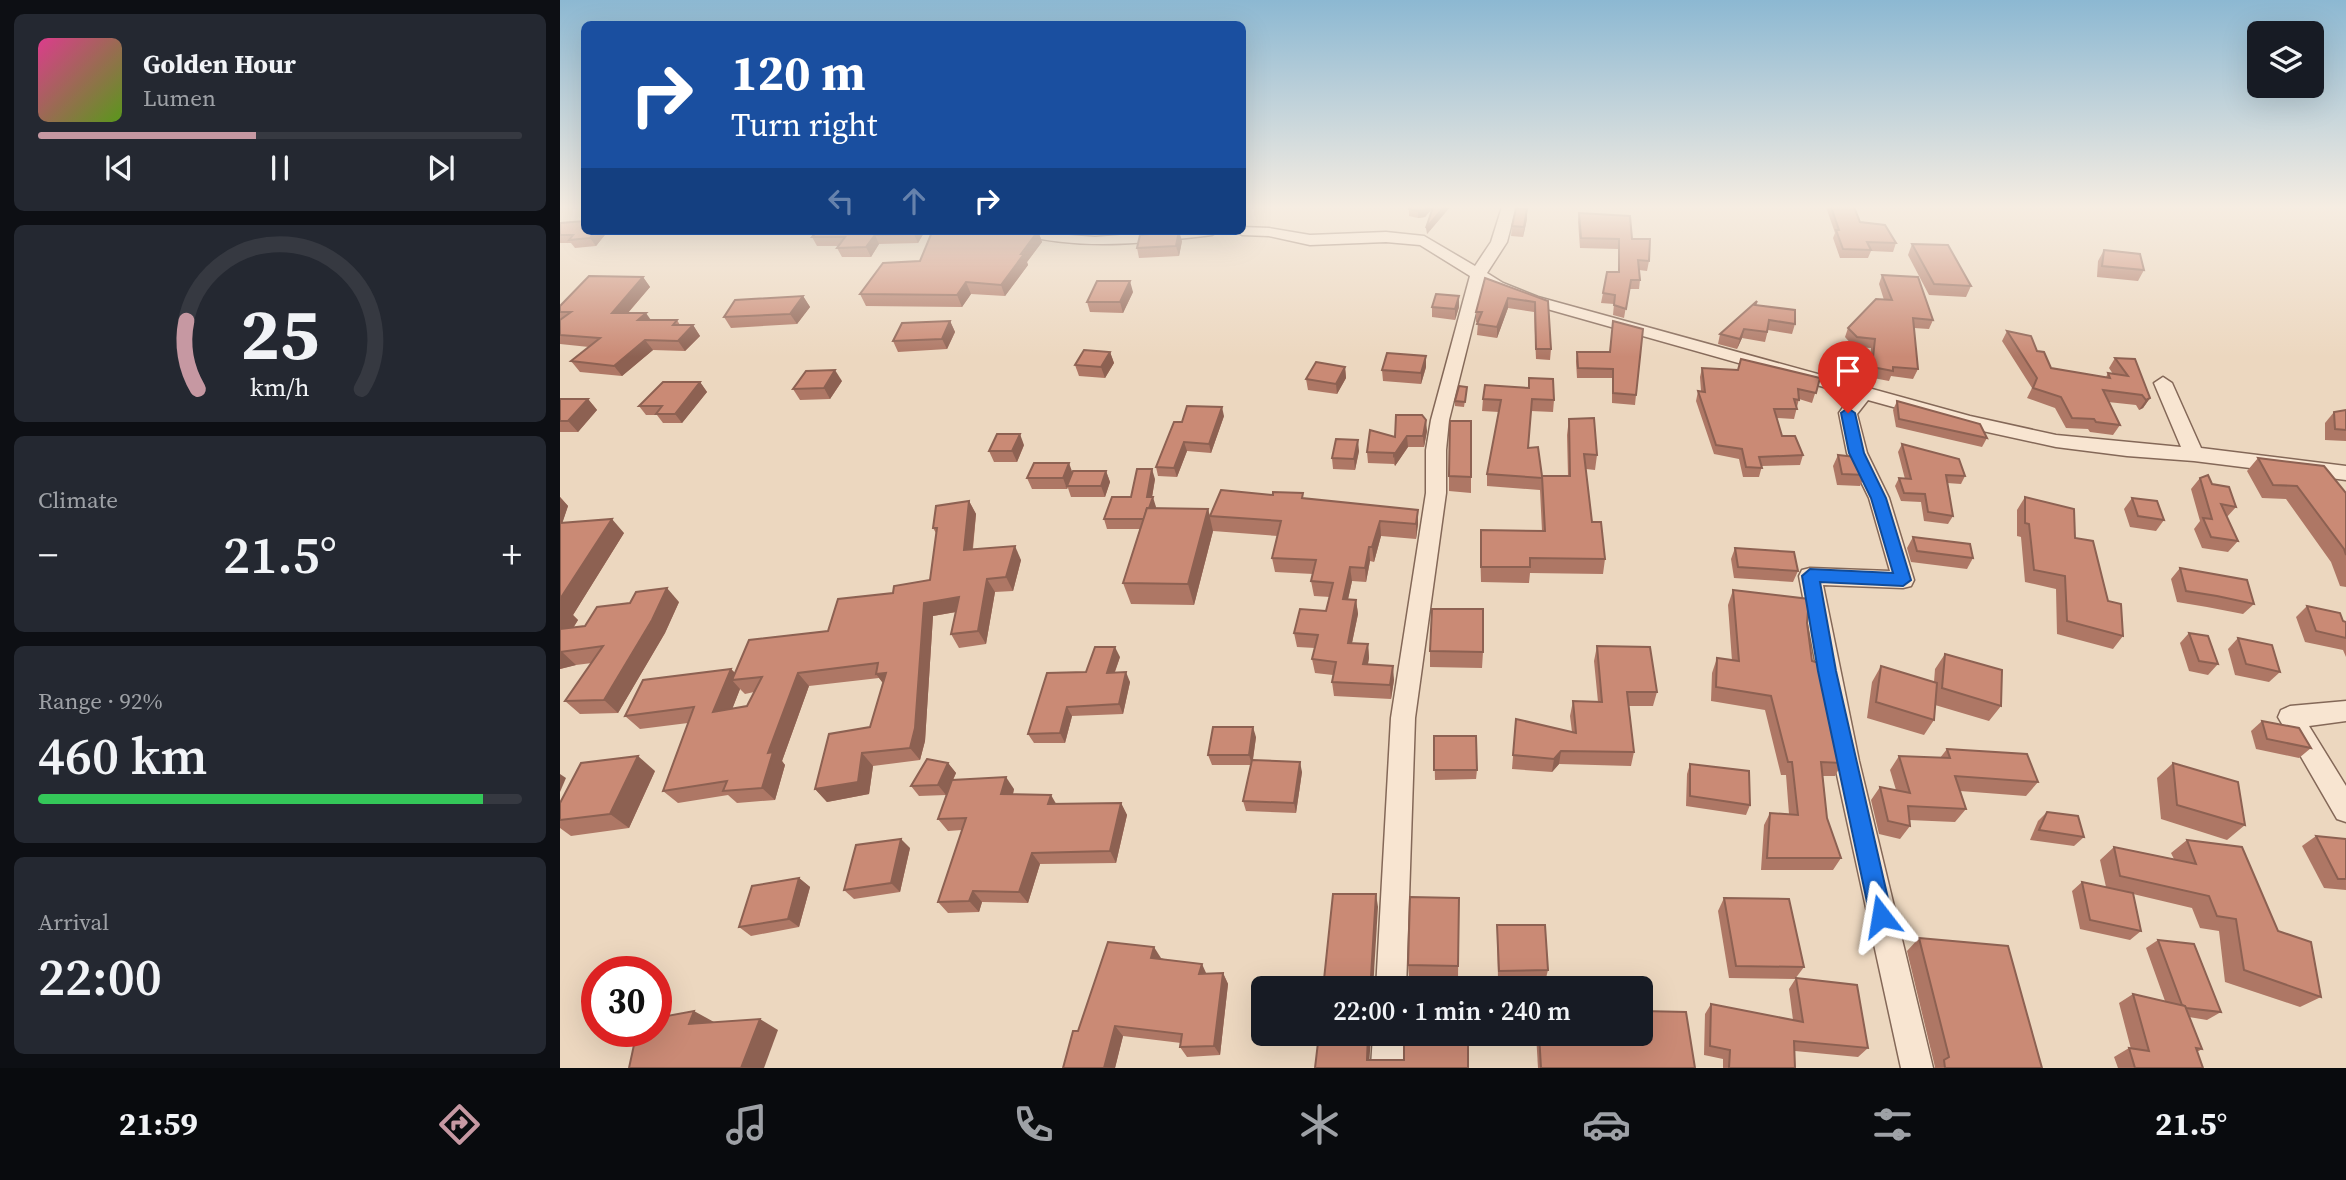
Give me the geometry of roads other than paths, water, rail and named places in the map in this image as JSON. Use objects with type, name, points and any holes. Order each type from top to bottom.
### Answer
[{"type":"street","points":[[1450,257],[1497,286],[1532,300],[1969,422],[2056,441],[2127,450],[2194,454],[2346,473]]},
{"type":"street","points":[[1392,976],[1403,718],[1436,493],[1436,450],[1440,420],[1478,274],[1489,257]]},
{"type":"street","points":[[2163,383],[2194,454]]},
{"type":"street","points":[[1865,391],[1848,413],[1857,453],[1879,498],[1903,580],[1810,576],[1863,840],[1917,1068]]},
{"type":"street","points":[[2346,711],[2290,717],[2346,810]]},
{"type":"street","points":[[1387,1068],[1388,1046]]}]
